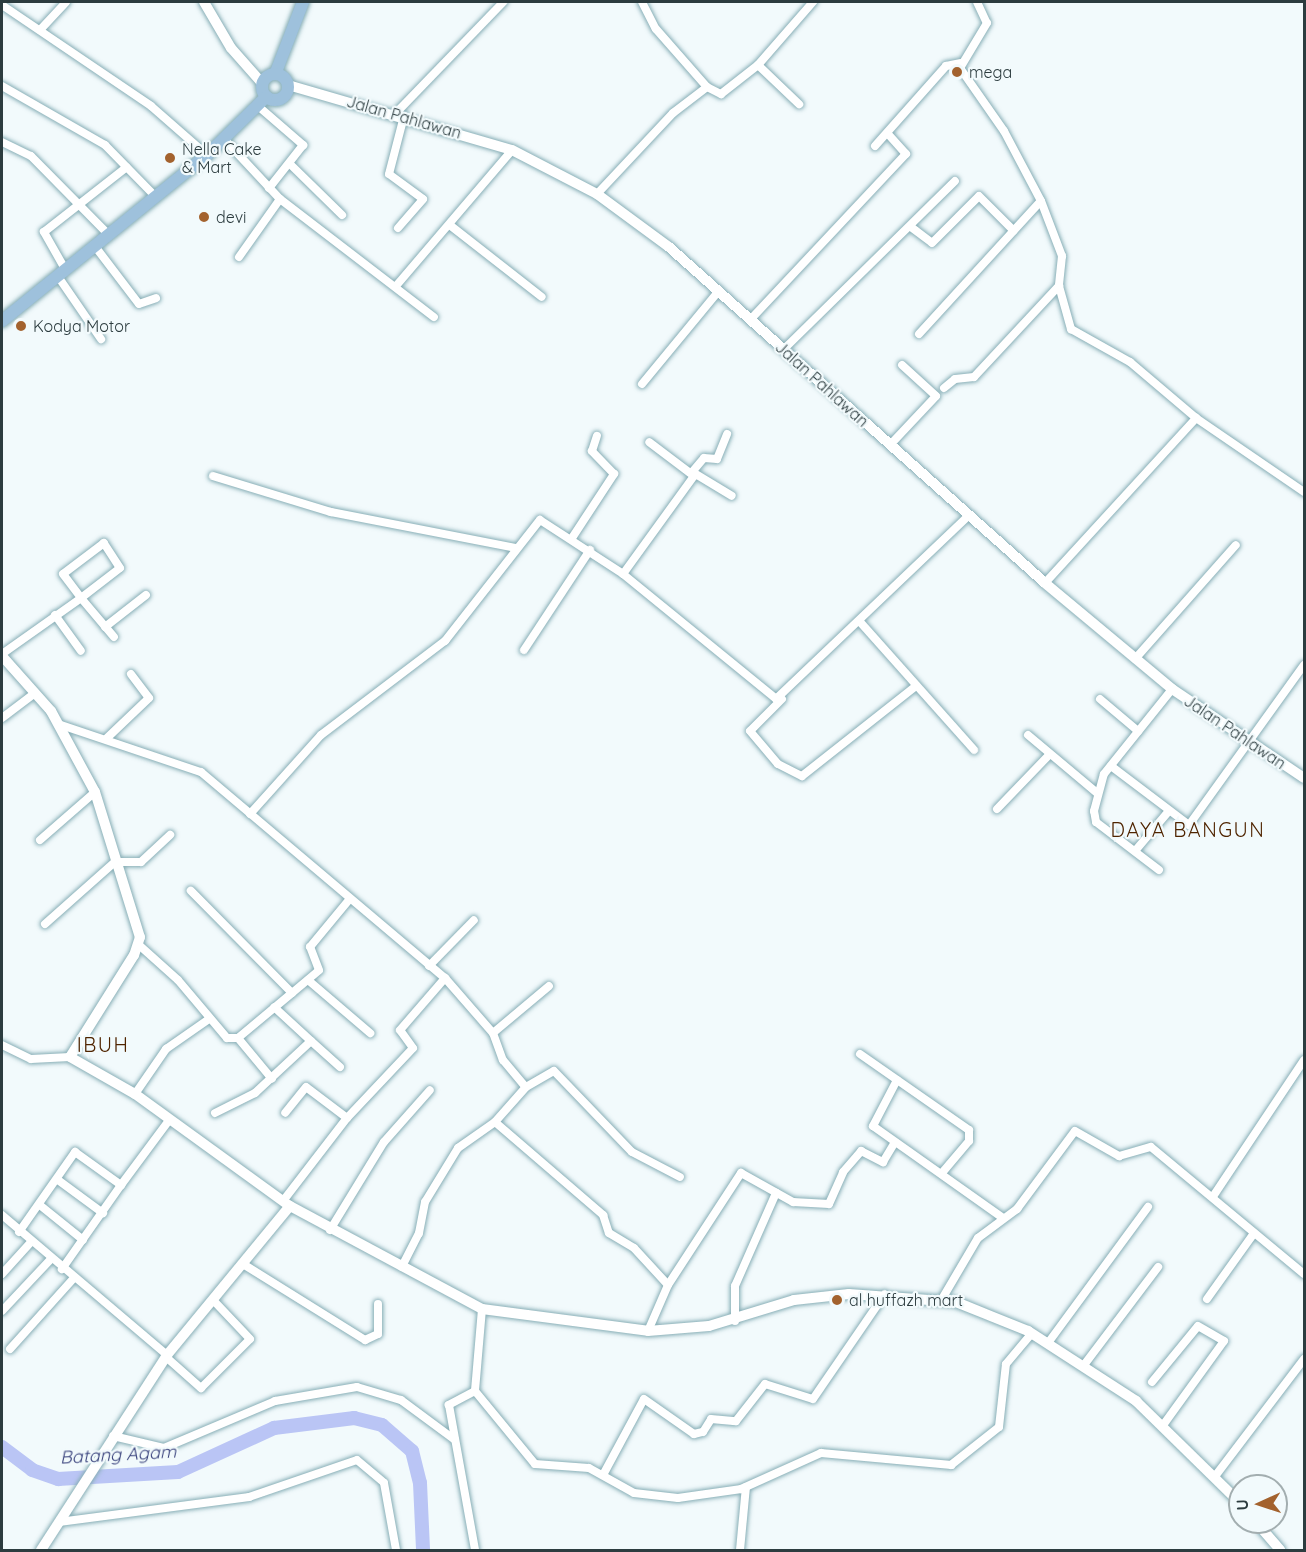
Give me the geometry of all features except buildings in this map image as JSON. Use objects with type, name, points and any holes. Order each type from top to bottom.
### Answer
[{"type":"main road","points":[[262,101],[262,83],[276,72],[303,2]]},
{"type":"main road","points":[[2,321],[93,244],[207,155],[262,101],[284,97],[288,84],[276,72]]},
{"type":"street","points":[[40,30],[66,2]]},
{"type":"street","points":[[204,2],[231,48],[262,83]]},
{"type":"street","points":[[398,228],[423,199],[389,174],[399,115],[503,2]]},
{"type":"street","points":[[642,2],[656,29],[707,87],[727,93],[758,65],[813,2]]},
{"type":"street","points":[[875,146],[946,66],[960,63],[987,23],[977,2]]},
{"type":"street","points":[[2,5],[151,106],[207,155]]},
{"type":"street","points":[[960,63],[1041,201],[1062,256],[1059,286],[1072,330],[1130,362],[1196,418],[1305,492]]},
{"type":"street","points":[[758,65],[799,104]]},
{"type":"street","name":"Jalan Pahlawan","points":[[288,84],[512,150],[597,194],[669,247],[717,293],[1045,583],[1172,689],[1305,778]]},
{"type":"street","points":[[2,86],[105,146],[155,196]]},
{"type":"street","points":[[597,194],[673,113],[707,87]]},
{"type":"street","points":[[262,101],[303,145],[269,188]]},
{"type":"street","points":[[750,320],[907,153],[887,133]]},
{"type":"street","points":[[224,139],[280,199],[434,317]]},
{"type":"street","points":[[2,142],[32,156],[107,233]]},
{"type":"street","points":[[396,286],[451,226],[512,150]]},
{"type":"street","points":[[290,164],[342,215]]},
{"type":"street","points":[[101,339],[61,272],[43,234],[77,202],[127,166]]},
{"type":"street","points":[[783,350],[832,296],[875,266],[955,181]]},
{"type":"street","points":[[911,227],[932,243],[979,196],[1014,231]]},
{"type":"street","points":[[239,257],[280,199]]},
{"type":"street","points":[[919,334],[1041,201]]},
{"type":"street","points":[[451,226],[542,297]]},
{"type":"street","points":[[93,244],[139,304],[156,298]]},
{"type":"street","points":[[944,388],[953,380],[974,377],[1059,286]]},
{"type":"street","points":[[642,384],[717,293]]},
{"type":"street","points":[[890,445],[936,396],[902,365]]},
{"type":"street","points":[[1045,583],[1196,418]]},
{"type":"street","points":[[623,574],[704,458],[717,459],[727,434]]},
{"type":"street","points":[[572,538],[614,474],[592,451],[597,436]]},
{"type":"street","points":[[649,442],[732,496]]},
{"type":"street","points":[[213,477],[332,512],[518,548]]},
{"type":"street","points":[[916,686],[802,776],[778,764],[750,731],[969,514]]},
{"type":"street","points":[[250,814],[321,735],[445,641],[540,520],[572,538],[623,574],[782,699]]},
{"type":"street","points":[[114,637],[81,597],[64,571],[106,544],[121,566],[81,597],[2,655],[61,725],[95,792],[118,861],[139,945],[178,980],[227,1038],[238,1038],[319,970],[310,947],[348,901]]},
{"type":"street","points":[[1136,659],[1236,545]]},
{"type":"street","points":[[524,650],[590,550]]},
{"type":"street","points":[[105,627],[146,595]]},
{"type":"street","points":[[55,615],[81,651]]},
{"type":"street","points":[[861,623],[974,750]]},
{"type":"street","points":[[1111,766],[1168,812],[1189,825],[1250,743],[1260,720],[1305,664]]},
{"type":"street","points":[[107,738],[149,698],[131,674]]},
{"type":"street","points":[[1159,870],[1096,822],[1096,793],[1111,766],[1172,689]]},
{"type":"street","points":[[2,718],[35,693]]},
{"type":"street","points":[[1100,699],[1138,731]]},
{"type":"street","points":[[61,725],[107,738],[201,772],[348,901],[445,978],[493,1033],[502,1060],[526,1087]]},
{"type":"street","points":[[1028,735],[1096,793]]},
{"type":"street","points":[[997,809],[1050,754]]},
{"type":"street","points":[[40,840],[95,792]]},
{"type":"street","points":[[1135,852],[1168,812]]},
{"type":"street","points":[[45,924],[118,861],[141,862],[170,835]]},
{"type":"street","points":[[191,891],[292,993]]},
{"type":"street","points":[[429,966],[474,920]]},
{"type":"street","points":[[70,1057],[139,945]]},
{"type":"street","points":[[41,1551],[166,1356],[243,1264],[347,1118],[413,1048],[400,1030],[445,978]]},
{"type":"street","points":[[308,981],[370,1034]]},
{"type":"street","points":[[493,1033],[549,986]]},
{"type":"street","points":[[274,1007],[340,1067]]},
{"type":"street","points":[[135,1094],[166,1049],[209,1018]]},
{"type":"street","points":[[238,1038],[272,1079]]},
{"type":"street","points":[[215,1113],[272,1079],[311,1041]]},
{"type":"street","points":[[2,1045],[31,1059],[70,1057],[135,1094],[286,1204],[330,1230],[482,1309],[648,1331],[735,1321],[794,1300],[885,1294],[942,1299],[1032,1333],[1084,1365],[1164,1424],[1228,1488]]},
{"type":"street","points":[[860,1054],[971,1134],[941,1174]]},
{"type":"street","points":[[1214,1195],[1305,1060]]},
{"type":"street","points":[[402,1267],[443,1170],[473,1133],[495,1122],[526,1087],[554,1071],[632,1152],[680,1177]]},
{"type":"street","points":[[897,1080],[872,1122],[895,1142],[1003,1218]]},
{"type":"street","points":[[285,1113],[306,1087],[347,1118]]},
{"type":"street","points":[[330,1230],[384,1142],[430,1090]]},
{"type":"street","points":[[62,1269],[170,1119]]},
{"type":"street","points":[[495,1122],[603,1215],[609,1233],[634,1248],[668,1284]]},
{"type":"street","points":[[942,1299],[973,1244],[1017,1209],[1075,1131],[1119,1156],[1150,1147],[1214,1195],[1254,1233],[1305,1274]]},
{"type":"street","points":[[648,1331],[668,1284],[741,1173],[795,1203],[829,1204],[843,1172],[861,1151],[882,1162],[895,1142]]},
{"type":"street","points":[[20,1232],[41,1206],[75,1152],[121,1185]]},
{"type":"street","points":[[58,1180],[103,1213]]},
{"type":"street","points":[[735,1321],[735,1286],[777,1192]]},
{"type":"street","points":[[41,1206],[83,1240]]},
{"type":"street","points":[[1048,1343],[1148,1207]]},
{"type":"street","points":[[2,1215],[62,1269],[203,1387],[250,1339],[214,1301]]},
{"type":"street","points":[[1207,1299],[1254,1233]]},
{"type":"street","points":[[2,1274],[31,1242]]},
{"type":"street","points":[[2,1311],[51,1259]]},
{"type":"street","points":[[243,1264],[365,1340],[378,1334],[378,1304]]},
{"type":"street","points":[[1084,1365],[1158,1267]]},
{"type":"street","points":[[10,1349],[74,1278]]},
{"type":"street","points":[[603,1475],[644,1400],[694,1434],[703,1432],[711,1419],[736,1421],[765,1384],[813,1399],[885,1294]]},
{"type":"street","points":[[482,1309],[475,1392],[535,1464],[589,1468],[634,1493],[678,1498],[719,1496],[746,1487],[821,1453],[951,1465],[999,1427],[1006,1364],[1032,1333]]},
{"type":"street","points":[[1152,1382],[1198,1326],[1224,1341],[1164,1424]]},
{"type":"street","points":[[1216,1474],[1305,1359]]},
{"type":"street","points":[[113,1436],[164,1448],[275,1401],[357,1387],[401,1400],[455,1440]]},
{"type":"street","points":[[475,1392],[451,1400],[455,1440],[475,1551]]},
{"type":"street","points":[[59,1522],[249,1497],[357,1460],[384,1483],[396,1551]]},
{"type":"street","points":[[740,1551],[746,1487]]},
{"type":"street","points":[[1266,1534],[1280,1551]]},
{"type":"waterway","name":"Batang Agam","points":[[2,1447],[32,1470],[58,1479],[178,1472],[274,1428],[354,1418],[382,1425],[412,1451],[420,1483],[423,1550]]},
{"type":"place","name":"mega","points":[[957,72]]},
{"type":"place","name":"Nella Cake & Mart","points":[[170,158]]},
{"type":"place","name":"devi","points":[[204,217]]},
{"type":"place","name":"Kodya Motor","points":[[21,326]]},
{"type":"place","name":"al huffazh mart","points":[[837,1300]]},
{"type":"district","name":"DAYA BANGUN","points":[[1188,829]]},
{"type":"district","name":"IBUH","points":[[103,1044]]}]
